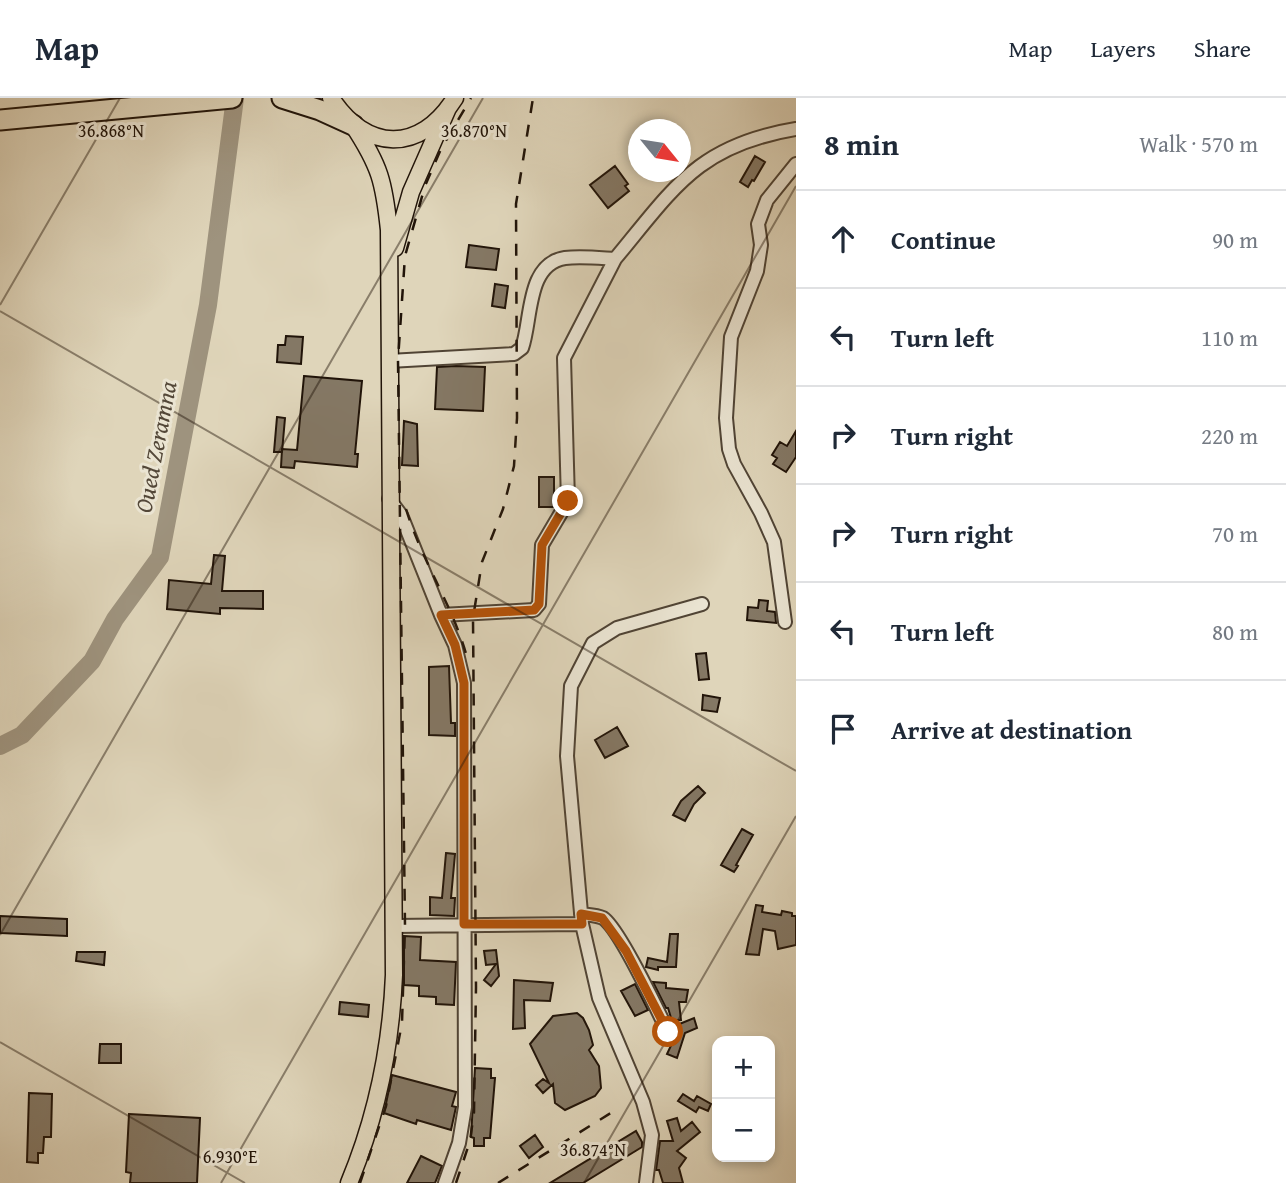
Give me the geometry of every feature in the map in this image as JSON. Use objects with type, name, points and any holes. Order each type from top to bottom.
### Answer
[{"type":"highway","points":[[0,108],[120,98]]},
{"type":"highway","points":[[0,120],[232,98]]},
{"type":"highway","points":[[282,98],[320,110],[353,125]]},
{"type":"main road","points":[[335,102],[376,162],[383,181],[390,264],[388,361],[393,985],[381,1082],[349,1183]]},
{"type":"main road","points":[[353,125],[377,138],[399,140],[424,131],[452,103]]},
{"type":"main road","points":[[390,264],[411,192],[452,103]]},
{"type":"street","points":[[441,615],[534,610],[539,604],[542,545],[568,501],[564,358],[615,259],[671,191],[699,166],[726,149],[796,129]]},
{"type":"street","points":[[785,622],[774,542],[734,464],[729,449],[726,418],[731,337],[757,271],[761,244],[758,223],[767,200],[796,164]]},
{"type":"street","points":[[388,361],[514,354],[522,348],[536,284],[546,267],[555,260],[567,257],[615,259]]},
{"type":"street","points":[[390,499],[401,515],[455,645],[464,683],[465,1107],[459,1143],[445,1183]]},
{"type":"street","points":[[646,1183],[652,1135],[643,1102],[599,998],[582,919],[567,756],[571,686],[593,643],[617,628],[702,604]]},
{"type":"street","points":[[393,926],[582,919],[596,916],[607,922],[626,951],[668,1032]]},
{"type":"building","points":[[755,156],[765,162],[748,187],[740,182]]},
{"type":"building","points":[[615,166],[628,184],[625,186],[629,191],[608,208],[590,185]]},
{"type":"building","points":[[469,245],[499,249],[496,270],[466,267]]},
{"type":"building","points":[[495,284],[508,286],[505,308],[492,306]]},
{"type":"building","points":[[286,336],[303,337],[301,364],[277,362],[278,345],[285,345]]},
{"type":"building","points":[[437,367],[485,367],[483,411],[435,409]]},
{"type":"building","points":[[304,376],[362,381],[355,454],[358,454],[357,467],[295,461],[294,468],[281,467],[282,449],[297,450]]},
{"type":"building","points":[[277,417],[285,418],[282,452],[274,452]]},
{"type":"building","points":[[404,421],[417,424],[418,466],[402,465]]},
{"type":"building","points":[[796,431],[796,457],[786,472],[773,464],[777,458],[772,455],[780,442],[787,446]]},
{"type":"building","points":[[539,477],[554,477],[554,507],[539,507]]},
{"type":"building","points":[[214,555],[225,556],[222,591],[263,591],[263,609],[220,608],[220,614],[167,609],[169,580],[211,584]]},
{"type":"building","points":[[759,600],[768,601],[767,611],[775,612],[776,623],[747,620],[748,607],[758,608]]},
{"type":"building","points":[[706,653],[709,679],[699,680],[696,654]]},
{"type":"building","points":[[449,666],[451,723],[455,723],[455,736],[429,735],[429,667]]},
{"type":"building","points":[[703,695],[720,698],[717,712],[702,710]]},
{"type":"building","points":[[617,727],[628,746],[605,758],[595,740]]},
{"type":"building","points":[[698,786],[705,793],[694,804],[685,821],[673,815],[681,801]]},
{"type":"building","points":[[742,829],[753,835],[734,872],[721,865]]},
{"type":"building","points":[[446,853],[455,854],[451,898],[455,898],[454,916],[430,915],[430,897],[442,898]]},
{"type":"building","points":[[756,905],[763,906],[762,912],[781,915],[782,911],[796,916],[796,945],[778,949],[775,931],[763,929],[759,955],[746,954]]},
{"type":"building","points":[[0,916],[67,919],[67,936],[0,933]]},
{"type":"building","points":[[670,934],[678,934],[676,967],[658,967],[658,970],[646,967],[648,958],[667,962]]},
{"type":"building","points":[[404,936],[421,937],[420,960],[456,962],[454,1005],[436,1004],[436,997],[419,996],[419,986],[404,985]]},
{"type":"building","points":[[496,950],[499,976],[491,986],[484,980],[496,964],[486,965],[484,951]]},
{"type":"building","points":[[77,952],[105,952],[104,965],[76,961]]},
{"type":"building","points":[[514,980],[553,983],[550,1001],[524,1000],[525,1028],[513,1029]]},
{"type":"building","points":[[653,982],[666,983],[666,988],[688,990],[686,1002],[679,1002],[681,1020],[672,1021]]},
{"type":"building","points":[[635,984],[648,1010],[635,1016],[621,991]]},
{"type":"building","points":[[340,1002],[369,1005],[368,1017],[339,1014]]},
{"type":"building","points":[[577,1013],[589,1030],[593,1045],[589,1050],[599,1066],[601,1088],[595,1096],[565,1110],[555,1103],[553,1084],[543,1093],[536,1085],[543,1079],[549,1083],[530,1044],[553,1016]]},
{"type":"building","points":[[694,1018],[697,1028],[685,1033],[677,1058],[667,1054],[677,1033],[677,1025]]},
{"type":"building","points":[[100,1044],[121,1044],[121,1063],[99,1063]]},
{"type":"building","points":[[475,1068],[491,1069],[491,1078],[495,1078],[490,1138],[484,1138],[484,1146],[474,1146],[474,1138],[471,1137]]},
{"type":"building","points":[[392,1075],[456,1092],[452,1106],[456,1107],[451,1130],[417,1120],[416,1124],[384,1113]]},
{"type":"building","points":[[29,1093],[52,1094],[51,1137],[44,1137],[43,1153],[38,1153],[38,1163],[27,1162]]},
{"type":"building","points":[[683,1094],[694,1101],[697,1096],[711,1104],[708,1111],[699,1107],[696,1112],[678,1101]]},
{"type":"building","points":[[129,1114],[200,1118],[197,1183],[130,1183],[131,1173],[126,1172]]},
{"type":"building","points":[[677,1118],[681,1131],[692,1122],[700,1132],[677,1151],[686,1158],[679,1168],[683,1183],[663,1183],[659,1170],[656,1170],[660,1141],[673,1141],[667,1121]]},
{"type":"building","points":[[636,1131],[642,1147],[583,1183],[550,1183]]},
{"type":"building","points":[[535,1135],[543,1147],[529,1158],[520,1146]]},
{"type":"building","points":[[421,1156],[442,1166],[435,1183],[407,1183]]},
{"type":"waterway","name":"Oued Zeramna","points":[[0,746],[22,735],[92,661],[115,619],[160,557],[208,305],[235,98]]},
{"type":"railway","points":[[360,1183],[386,1106],[402,1023],[405,926],[398,360],[405,256],[425,186],[441,149],[471,98]]},
{"type":"railway","points":[[456,1183],[470,1141],[474,1112],[476,987],[473,618],[482,562],[503,509],[514,466],[517,418],[516,204],[533,98]]},
{"type":"railway","points":[[406,509],[420,548],[455,622],[468,661]]},
{"type":"railway","points":[[498,1183],[614,1111]]},
{"type":"route","points":[[568,501],[542,545],[539,604],[534,610],[441,615],[455,645],[464,683],[464,924],[582,924],[581,914],[602,918],[626,951],[668,1032]]}]
